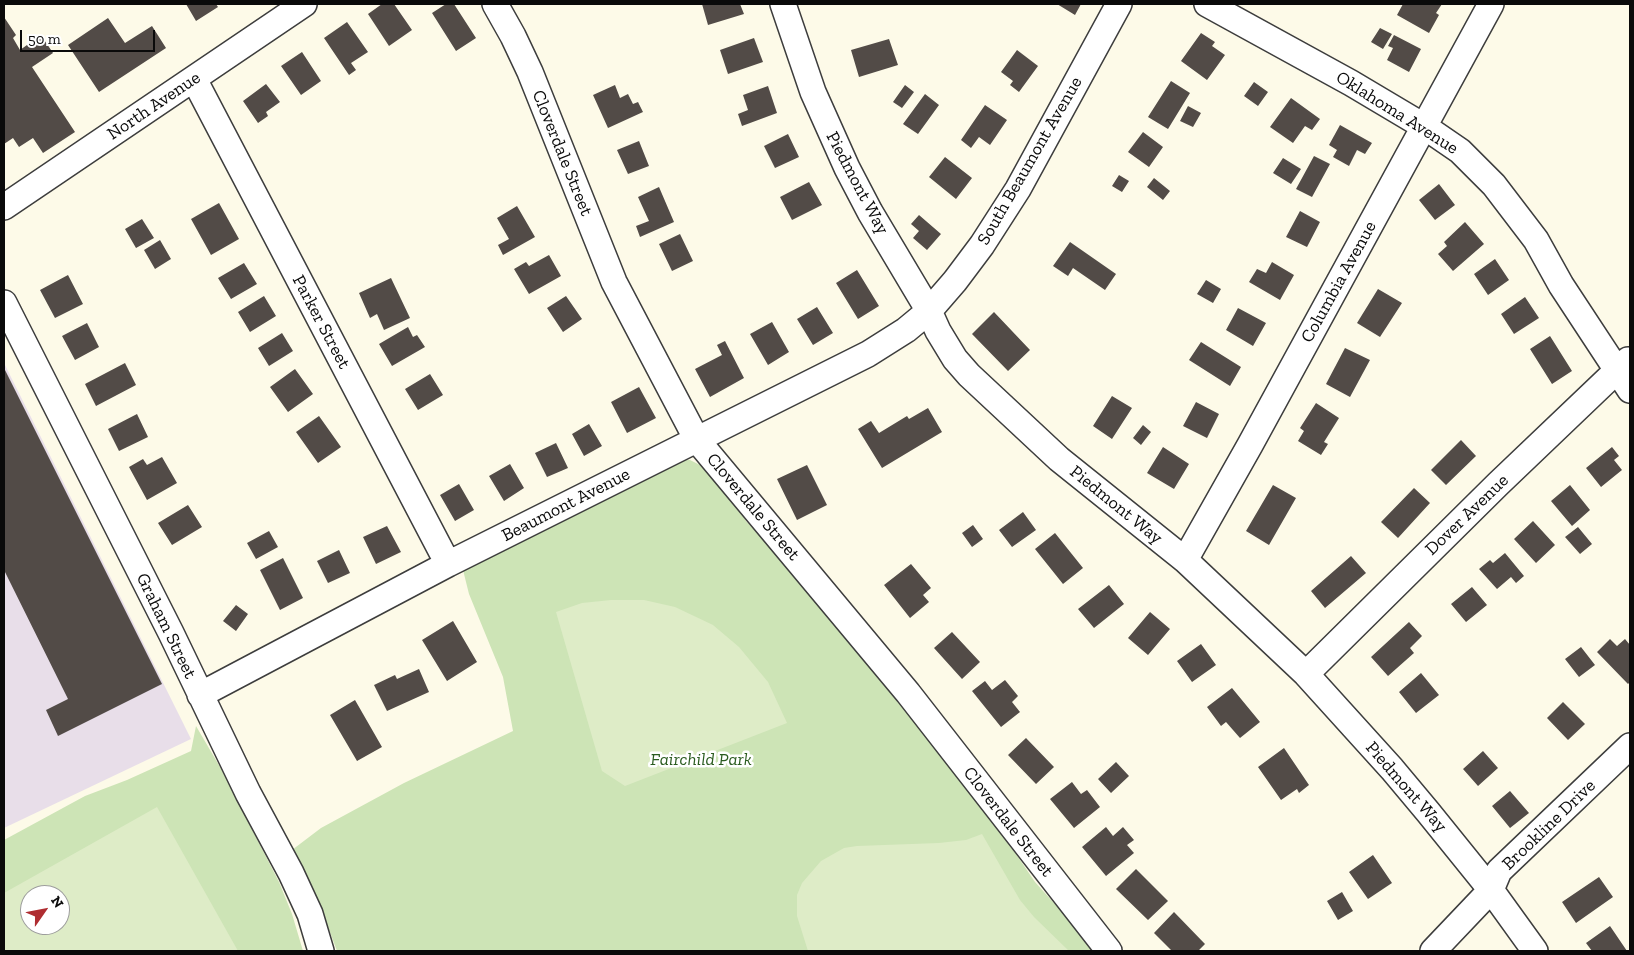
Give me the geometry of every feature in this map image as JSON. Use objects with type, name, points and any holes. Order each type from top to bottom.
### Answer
[{"type":"street","name":"North Avenue","points":[[4,207],[304,4]]},
{"type":"street","name":"Cloverdale Street","points":[[495,4],[530,72],[614,282],[697,440],[908,693],[1109,951]]},
{"type":"street","name":"Piedmont Way","points":[[783,4],[813,92],[846,168],[955,359],[969,375],[1059,458],[1185,560],[1306,674],[1392,769],[1491,890],[1535,951]]},
{"type":"street","name":"South Beaumont Avenue","points":[[929,311],[982,245],[1018,189],[1118,4]]},
{"type":"street","name":"Oklahoma Avenue","points":[[1207,4],[1351,82],[1425,127],[1465,156],[1494,185],[1516,212],[1536,240],[1561,285],[1624,364],[1630,390]]},
{"type":"street","name":"Columbia Avenue","points":[[1185,560],[1491,4]]},
{"type":"street","name":"Parker Street","points":[[194,79],[448,564]]},
{"type":"street","name":"Graham Street","points":[[4,303],[171,633],[306,906],[321,951]]},
{"type":"street","name":"Beaumont Avenue","points":[[200,695],[448,564],[868,354],[906,330],[929,311]]},
{"type":"street","name":"Dover Avenue","points":[[1306,674],[1624,364]]},
{"type":"street","name":"Brookline Drive","points":[[1433,951],[1491,890],[1499,871],[1630,746]]},
{"type":"shaded area","points":[[4,363],[191,739],[4,828]]},
{"type":"green space","name":"Fairchild Park","points":[[675,459],[690,460],[704,467],[712,479],[735,504],[746,521],[796,575],[891,690],[1016,854],[1035,882],[1072,923],[1093,951],[337,951],[318,900],[292,850],[321,828],[404,783],[513,731],[503,677],[469,594],[463,570]]},
{"type":"green space","points":[[611,600],[644,600],[675,607],[713,625],[739,647],[768,682],[787,723],[625,786],[602,771],[556,612],[582,603]]},
{"type":"green space","points":[[196,726],[220,767],[279,882],[292,914],[303,951],[4,951],[4,840],[85,796],[127,780],[191,751]]},
{"type":"green space","points":[[157,807],[238,951],[4,951],[4,893]]},
{"type":"green space","points":[[982,834],[1020,900],[1034,917],[1069,951],[808,951],[797,916],[797,895],[802,883],[821,861],[844,848],[939,843],[966,840]]},
{"type":"building","points":[[186,4],[216,4],[218,7],[196,21]]},
{"type":"building","points":[[382,4],[394,4],[412,30],[389,46],[368,14]]},
{"type":"building","points":[[446,4],[454,4],[476,38],[456,51],[432,13]]},
{"type":"building","points":[[702,4],[740,4],[744,14],[708,25]]},
{"type":"building","points":[[1057,4],[1081,4],[1075,15]]},
{"type":"building","points":[[1403,4],[1442,4],[1436,13],[1439,15],[1429,33],[1397,15]]},
{"type":"building","points":[[4,17],[16,35],[13,38],[20,50],[41,35],[53,53],[32,67],[75,132],[43,153],[33,138],[19,147],[13,138],[4,144]]},
{"type":"building","points":[[108,18],[125,43],[152,26],[166,48],[99,92],[68,45]]},
{"type":"building","points":[[347,22],[368,52],[351,63],[356,70],[349,75],[324,38]]},
{"type":"building","points":[[1380,28],[1392,34],[1383,49],[1371,42]]},
{"type":"building","points":[[1201,33],[1215,42],[1212,46],[1225,55],[1207,80],[1181,61]]},
{"type":"building","points":[[1394,35],[1421,49],[1409,72],[1387,60],[1393,48],[1388,46]]},
{"type":"building","points":[[754,38],[763,62],[728,74],[720,50]]},
{"type":"building","points":[[889,39],[898,65],[859,77],[851,50]]},
{"type":"building","points":[[1017,50],[1038,66],[1019,92],[1010,85],[1013,81],[1001,72]]},
{"type":"building","points":[[302,52],[321,81],[301,95],[281,66]]},
{"type":"building","points":[[1171,81],[1190,93],[1168,129],[1148,117]]},
{"type":"building","points":[[1254,82],[1268,92],[1258,106],[1244,96]]},
{"type":"building","points":[[266,84],[280,102],[266,112],[268,116],[258,123],[243,101]]},
{"type":"building","points":[[615,85],[620,98],[628,94],[633,104],[638,102],[643,112],[608,128],[593,95]]},
{"type":"building","points":[[905,85],[914,92],[902,108],[893,102]]},
{"type":"building","points":[[768,86],[777,113],[742,126],[738,114],[748,110],[743,95]]},
{"type":"building","points":[[925,94],[939,105],[918,134],[903,124]]},
{"type":"building","points":[[1291,98],[1320,119],[1312,130],[1305,126],[1293,143],[1270,127]]},
{"type":"building","points":[[985,105],[1007,120],[990,145],[979,137],[971,148],[961,140]]},
{"type":"building","points":[[1188,106],[1201,113],[1193,127],[1180,121]]},
{"type":"building","points":[[1340,125],[1372,143],[1365,154],[1357,150],[1349,166],[1333,157],[1337,150],[1329,145]]},
{"type":"building","points":[[1143,132],[1163,147],[1149,167],[1128,152]]},
{"type":"building","points":[[788,134],[799,157],[775,168],[764,146]]},
{"type":"building","points":[[639,141],[649,166],[628,174],[617,150]]},
{"type":"building","points":[[1314,156],[1330,164],[1312,197],[1296,189]]},
{"type":"building","points":[[945,157],[972,178],[956,199],[929,177]]},
{"type":"building","points":[[1283,158],[1301,169],[1291,184],[1273,173]]},
{"type":"building","points":[[1119,175],[1129,181],[1122,192],[1112,186]]},
{"type":"building","points":[[1154,178],[1170,191],[1163,200],[1147,187]]},
{"type":"building","points":[[809,182],[822,205],[792,220],[780,197]]},
{"type":"building","points":[[1439,184],[1455,205],[1435,220],[1419,200]]},
{"type":"building","points":[[659,187],[674,222],[640,237],[636,226],[649,221],[638,197]]},
{"type":"building","points":[[219,203],[239,239],[211,255],[191,219]]},
{"type":"building","points":[[517,206],[535,237],[503,255],[498,245],[509,239],[497,218]]},
{"type":"building","points":[[1300,211],[1320,222],[1307,247],[1286,237]]},
{"type":"building","points":[[919,215],[941,234],[927,250],[913,238],[919,231],[911,224]]},
{"type":"building","points":[[142,219],[154,238],[136,248],[125,229]]},
{"type":"building","points":[[1465,222],[1484,244],[1453,271],[1438,254],[1447,246],[1444,242]]},
{"type":"building","points":[[680,234],[693,261],[672,271],[659,244]]},
{"type":"building","points":[[160,240],[171,259],[155,269],[144,250]]},
{"type":"building","points":[[1070,242],[1116,274],[1105,290],[1073,268],[1068,276],[1053,266]]},
{"type":"building","points":[[549,255],[561,276],[529,294],[514,269],[526,262],[529,266]]},
{"type":"building","points":[[1495,259],[1509,280],[1488,295],[1474,274]]},
{"type":"building","points":[[1272,262],[1294,275],[1280,300],[1249,282],[1257,269],[1266,273]]},
{"type":"building","points":[[244,263],[257,284],[231,299],[218,278]]},
{"type":"building","points":[[857,270],[879,306],[858,319],[836,283]]},
{"type":"building","points":[[68,275],[83,304],[55,318],[40,290]]},
{"type":"building","points":[[391,278],[410,318],[384,330],[377,314],[370,318],[359,293]]},
{"type":"building","points":[[1206,280],[1221,289],[1213,303],[1197,294]]},
{"type":"building","points":[[1378,289],[1402,303],[1380,337],[1357,323]]},
{"type":"building","points":[[264,296],[276,316],[250,332],[238,312]]},
{"type":"building","points":[[566,296],[582,319],[563,332],[547,308]]},
{"type":"building","points":[[1525,297],[1539,318],[1514,334],[1501,314]]},
{"type":"building","points":[[817,307],[833,333],[813,345],[797,319]]},
{"type":"building","points":[[1238,308],[1266,323],[1253,346],[1226,330]]},
{"type":"building","points":[[994,312],[1030,350],[1008,371],[972,334]]},
{"type":"building","points":[[772,322],[789,352],[768,365],[750,334]]},
{"type":"building","points":[[87,323],[99,347],[75,360],[62,336]]},
{"type":"building","points":[[408,327],[413,337],[417,335],[425,347],[392,366],[379,344]]},
{"type":"building","points":[[282,333],[293,351],[269,366],[258,348]]},
{"type":"building","points":[[1550,336],[1572,371],[1552,384],[1530,349]]},
{"type":"building","points":[[725,341],[744,378],[710,397],[695,369],[722,355],[717,345]]},
{"type":"building","points":[[1201,342],[1241,367],[1230,386],[1189,360]]},
{"type":"building","points":[[1345,348],[1370,360],[1350,397],[1326,384]]},
{"type":"building","points":[[125,363],[136,385],[96,406],[85,384]]},
{"type":"building","points":[[4,368],[162,684],[58,736],[46,710],[68,699],[4,570]]},
{"type":"building","points":[[295,369],[313,394],[288,412],[270,387]]},
{"type":"building","points":[[430,374],[443,395],[418,410],[405,389]]},
{"type":"building","points":[[639,387],[656,418],[627,433],[611,402]]},
{"type":"building","points":[[1112,396],[1132,408],[1112,439],[1093,426]]},
{"type":"building","points":[[1196,402],[1219,414],[1207,438],[1183,426]]},
{"type":"building","points":[[1316,403],[1339,418],[1324,442],[1328,444],[1321,455],[1298,441],[1304,431],[1300,428]]},
{"type":"building","points":[[928,408],[942,432],[882,468],[858,429],[871,421],[879,433],[907,416],[909,419]]},
{"type":"building","points":[[137,414],[148,437],[119,451],[108,429]]},
{"type":"building","points":[[319,416],[341,447],[318,463],[296,432]]},
{"type":"building","points":[[589,424],[602,446],[584,456],[572,434]]},
{"type":"building","points":[[1143,425],[1151,432],[1141,445],[1133,438]]},
{"type":"building","points":[[1461,440],[1476,456],[1446,485],[1431,470]]},
{"type":"building","points":[[556,443],[568,468],[547,477],[535,453]]},
{"type":"building","points":[[1163,447],[1189,464],[1174,489],[1147,473]]},
{"type":"building","points":[[1612,447],[1619,456],[1614,460],[1622,470],[1601,487],[1586,468]]},
{"type":"building","points":[[162,457],[177,483],[147,500],[129,467],[143,459],[147,465]]},
{"type":"building","points":[[510,464],[524,488],[504,501],[489,476]]},
{"type":"building","points":[[807,465],[827,505],[797,520],[777,479]]},
{"type":"building","points":[[459,484],[474,510],[455,521],[440,495]]},
{"type":"building","points":[[1273,485],[1296,498],[1269,545],[1246,531]]},
{"type":"building","points":[[1570,485],[1590,510],[1572,526],[1551,501]]},
{"type":"building","points":[[1414,488],[1430,503],[1398,538],[1381,522]]},
{"type":"building","points":[[188,505],[202,527],[172,545],[158,523]]},
{"type":"building","points":[[1023,512],[1036,530],[1012,547],[999,530]]},
{"type":"building","points":[[1533,521],[1555,545],[1536,563],[1514,539]]},
{"type":"building","points":[[973,525],[983,539],[972,547],[962,533]]},
{"type":"building","points":[[387,526],[401,552],[376,564],[363,537]]},
{"type":"building","points":[[1578,527],[1592,544],[1580,554],[1565,537]]},
{"type":"building","points":[[269,531],[278,547],[256,559],[247,543]]},
{"type":"building","points":[[1055,533],[1083,568],[1063,584],[1035,549]]},
{"type":"building","points":[[339,550],[350,573],[328,583],[317,561]]},
{"type":"building","points":[[1505,553],[1524,576],[1516,583],[1511,577],[1497,589],[1479,569],[1490,560],[1493,563]]},
{"type":"building","points":[[1351,556],[1366,573],[1325,608],[1311,591]]},
{"type":"building","points":[[283,558],[303,598],[280,610],[260,570]]},
{"type":"building","points":[[911,564],[931,588],[923,595],[929,602],[910,618],[884,585]]},
{"type":"building","points":[[1109,585],[1124,604],[1094,628],[1078,609]]},
{"type":"building","points":[[1472,587],[1487,605],[1466,622],[1451,604]]},
{"type":"building","points":[[236,605],[248,614],[236,631],[223,621]]},
{"type":"building","points":[[1150,612],[1170,629],[1148,655],[1128,638]]},
{"type":"building","points":[[453,621],[477,662],[447,681],[422,640]]},
{"type":"building","points":[[1409,622],[1422,636],[1410,648],[1414,653],[1388,676],[1371,657]]},
{"type":"building","points":[[952,632],[980,662],[962,679],[934,648]]},
{"type":"building","points":[[1610,639],[1617,646],[1625,639],[1630,645],[1630,682],[1628,684],[1597,652]]},
{"type":"building","points":[[1201,644],[1216,665],[1192,682],[1177,661]]},
{"type":"building","points":[[1581,647],[1595,665],[1579,677],[1565,659]]},
{"type":"building","points":[[419,669],[429,692],[387,711],[374,685],[395,675],[397,679]]},
{"type":"building","points":[[1421,673],[1439,695],[1416,713],[1399,692]]},
{"type":"building","points":[[1005,680],[1018,696],[1012,702],[1020,712],[1001,727],[972,691],[985,681],[992,690]]},
{"type":"building","points":[[1232,688],[1260,722],[1240,738],[1226,722],[1221,726],[1207,707]]},
{"type":"building","points":[[355,700],[382,747],[357,761],[330,715]]},
{"type":"building","points":[[1563,702],[1585,724],[1568,740],[1547,718]]},
{"type":"building","points":[[1026,738],[1054,767],[1036,784],[1008,755]]},
{"type":"building","points":[[1284,748],[1309,785],[1299,793],[1297,789],[1281,800],[1258,767]]},
{"type":"building","points":[[1483,751],[1498,768],[1478,786],[1463,769]]},
{"type":"building","points":[[1116,762],[1129,776],[1111,793],[1098,779]]},
{"type":"building","points":[[1072,782],[1081,794],[1087,790],[1100,807],[1074,828],[1050,799]]},
{"type":"building","points":[[1510,791],[1529,813],[1510,828],[1492,806]]},
{"type":"building","points":[[1106,827],[1113,836],[1123,827],[1134,840],[1127,845],[1134,853],[1106,876],[1082,847]]},
{"type":"building","points":[[1373,855],[1392,883],[1368,899],[1349,872]]},
{"type":"building","points":[[1136,869],[1168,901],[1148,920],[1116,889]]},
{"type":"building","points":[[1599,877],[1613,897],[1576,923],[1562,902]]},
{"type":"building","points":[[1342,892],[1353,911],[1338,920],[1327,901]]},
{"type":"building","points":[[1174,912],[1205,944],[1198,951],[1172,951],[1154,933]]},
{"type":"building","points":[[1610,926],[1627,951],[1592,951],[1586,943]]}]
